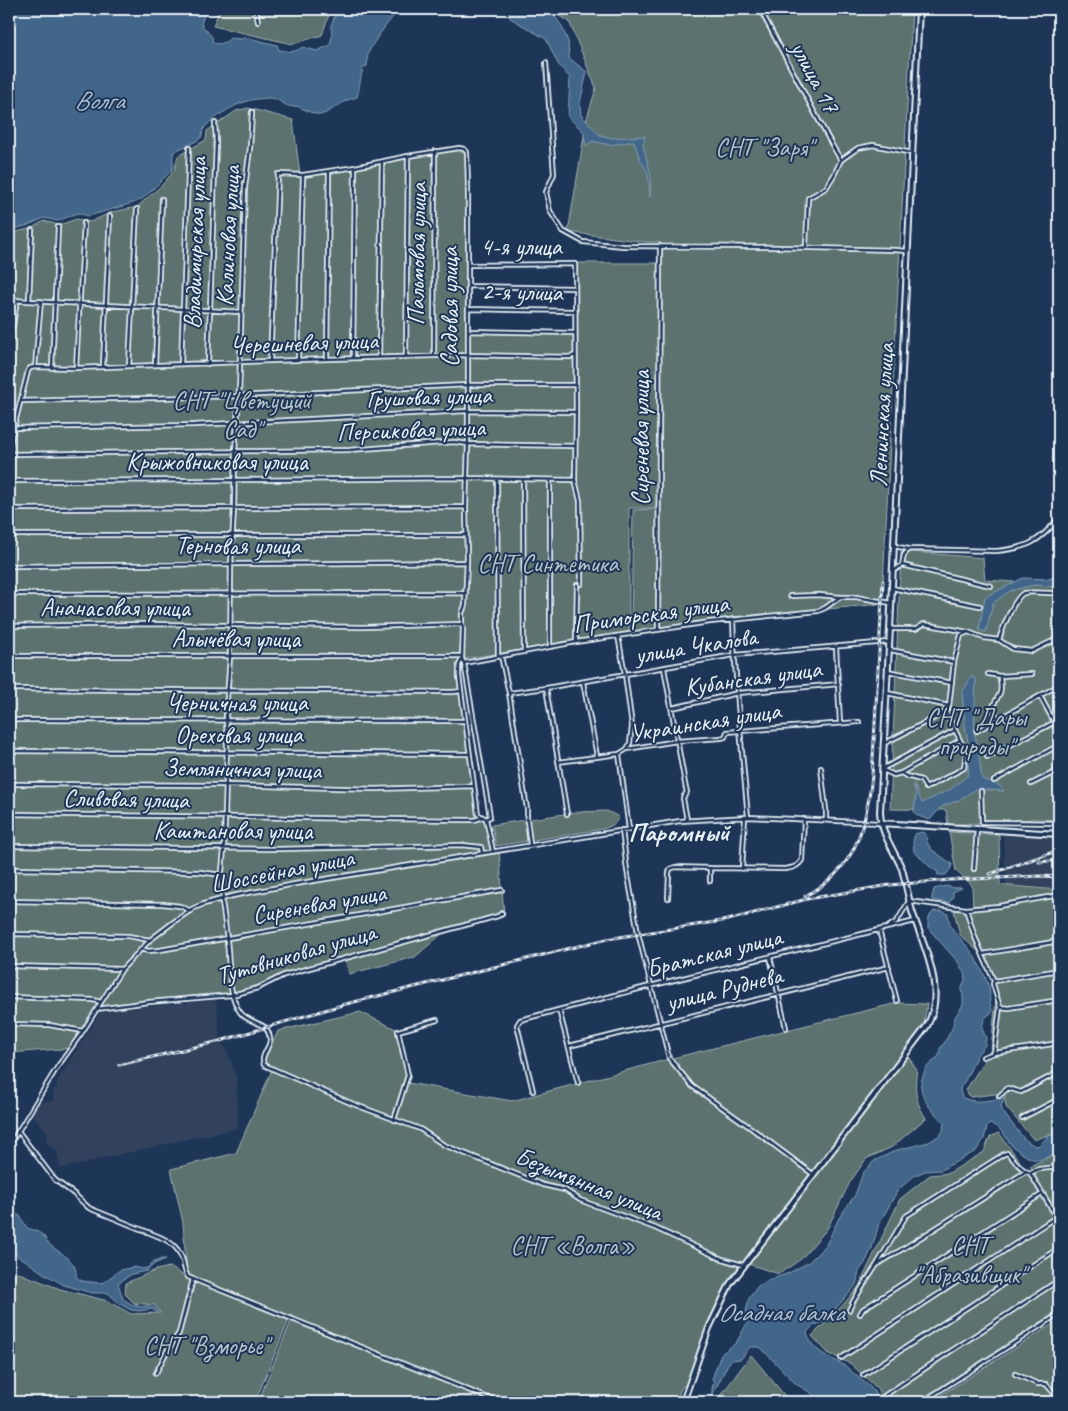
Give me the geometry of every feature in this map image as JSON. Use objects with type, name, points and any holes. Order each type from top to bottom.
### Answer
[{"type":"street","points":[[256,9],[258,22]]},
{"type":"street","name":"улица 17","points":[[760,9],[841,160]]},
{"type":"street","name":"Ленинская улица","points":[[880,823],[919,9]]},
{"type":"street","points":[[546,63],[554,174],[546,192],[550,211],[563,231],[583,242],[624,246],[806,247],[907,252]]},
{"type":"street","name":"Калиновая улица","points":[[232,995],[221,888],[224,849],[228,731],[226,720],[230,657],[234,480],[238,423],[245,187],[252,112]]},
{"type":"street","name":"Владимирская улица","points":[[208,364],[216,143],[215,123]]},
{"type":"street","points":[[806,247],[808,198],[826,188],[841,160],[858,148],[873,145],[912,153]]},
{"type":"street","points":[[181,364],[189,148]]},
{"type":"street","name":"Садовая улица","points":[[270,362],[278,174],[303,175],[464,148],[467,152],[468,286],[467,562],[462,624],[462,656],[459,669],[464,721],[478,814],[483,818]]},
{"type":"street","name":"Пальмовая улица","points":[[434,356],[435,152]]},
{"type":"street","points":[[406,357],[408,156]]},
{"type":"street","points":[[379,357],[382,162]]},
{"type":"street","points":[[353,358],[355,167]]},
{"type":"street","points":[[327,359],[329,171]]},
{"type":"street","points":[[298,360],[303,175]]},
{"type":"street","points":[[155,365],[162,199]]},
{"type":"street","points":[[129,366],[136,209]]},
{"type":"street","points":[[103,367],[110,216]]},
{"type":"street","points":[[76,368],[84,223]]},
{"type":"street","points":[[52,368],[58,227]]},
{"type":"street","points":[[28,301],[32,230]]},
{"type":"street","name":"Сиреневая улица","points":[[658,630],[660,246]]},
{"type":"street","name":"4-я улица","points":[[467,265],[575,264],[575,288]]},
{"type":"street","points":[[468,286],[575,288],[575,480],[580,501],[581,584]]},
{"type":"street","points":[[9,300],[241,312]]},
{"type":"street","points":[[9,339],[16,300]]},
{"type":"street","points":[[9,447],[28,371],[30,368],[35,367],[40,301]]},
{"type":"street","name":"2-я улица","points":[[468,309],[576,311]]},
{"type":"street","points":[[468,331],[575,333]]},
{"type":"street","name":"Черешневая улица","points":[[35,367],[76,368],[468,355],[571,357],[575,355]]},
{"type":"street","points":[[21,401],[239,396],[468,385],[576,385]]},
{"type":"street","name":"Грушовая улица","points":[[13,428],[238,423],[467,411],[576,412]]},
{"type":"street","name":"Персиковая улица","points":[[9,454],[349,450],[454,442],[468,444],[575,446]]},
{"type":"street","name":"Крыжовниковая улица","points":[[9,481],[467,478],[575,480]]},
{"type":"street","points":[[497,479],[499,656],[509,692],[527,809],[530,844]]},
{"type":"street","points":[[523,480],[524,652]]},
{"type":"street","points":[[550,480],[550,647]]},
{"type":"street","points":[[9,509],[466,507]]},
{"type":"street","points":[[894,546],[909,549],[996,552],[1009,550],[1035,542],[1059,518]]},
{"type":"street","points":[[9,536],[466,535]]},
{"type":"street","points":[[902,566],[904,555],[909,549]]},
{"type":"street","name":"Терновая улица","points":[[9,566],[467,562]]},
{"type":"street","points":[[892,572],[902,566],[991,586]]},
{"type":"street","points":[[576,642],[577,585]]},
{"type":"street","points":[[892,588],[980,606]]},
{"type":"street","points":[[9,594],[466,593]]},
{"type":"street","points":[[999,640],[1018,597],[1024,593],[1059,594]]},
{"type":"street","points":[[790,596],[856,597],[891,603]]},
{"type":"street","name":"Приморская улица","points":[[464,663],[576,642],[733,619],[818,611],[840,597]]},
{"type":"street","points":[[733,619],[746,817],[742,869]]},
{"type":"street","name":"Ананасовая улица","points":[[9,626],[149,624],[363,627],[462,624]]},
{"type":"street","points":[[890,629],[916,629],[924,624],[968,632],[984,638],[999,640],[1013,649],[1032,651],[1059,638]]},
{"type":"street","points":[[883,744],[946,712],[949,706],[954,662],[961,635],[968,632]]},
{"type":"street","points":[[618,636],[632,726],[630,743],[626,749]]},
{"type":"street","name":"улица Чкалова","points":[[509,692],[583,682],[734,655],[889,642]]},
{"type":"street","points":[[836,647],[840,723]]},
{"type":"street","points":[[889,650],[954,662]]},
{"type":"street","name":"Алычёвая улица","points":[[9,656],[462,656]]},
{"type":"street","points":[[462,656],[490,810],[490,817],[486,820]]},
{"type":"street","points":[[664,668],[686,789],[683,798],[687,820]]},
{"type":"street","points":[[887,671],[952,683]]},
{"type":"street","points":[[988,674],[1000,676],[1032,674]]},
{"type":"street","points":[[998,719],[992,705],[1001,691],[1000,676]]},
{"type":"street","points":[[583,682],[597,756]]},
{"type":"street","name":"Кубанская улица","points":[[672,708],[738,693],[838,684]]},
{"type":"street","points":[[977,731],[1059,685]]},
{"type":"street","points":[[546,688],[567,814]]},
{"type":"street","points":[[9,689],[461,691]]},
{"type":"street","points":[[886,693],[949,706]]},
{"type":"street","points":[[1040,696],[1059,731]]},
{"type":"street","points":[[901,773],[921,780],[926,788],[964,768],[966,752],[946,712]]},
{"type":"street","name":"Черничная улица","points":[[9,720],[464,721]]},
{"type":"street","points":[[987,757],[1059,720]]},
{"type":"street","name":"Украинская улица","points":[[558,762],[619,754],[626,749],[677,741],[721,738],[725,737],[727,732],[859,722]]},
{"type":"street","points":[[882,769],[955,730]]},
{"type":"street","points":[[882,769],[894,775],[901,773],[960,740]]},
{"type":"street","points":[[994,780],[1059,745]]},
{"type":"street","name":"Ореховая улица","points":[[9,751],[469,754]]},
{"type":"street","points":[[619,754],[629,828]]},
{"type":"street","points":[[821,768],[826,820]]},
{"type":"street","points":[[1031,784],[1059,770]]},
{"type":"street","name":"Земляничная улица","points":[[9,784],[226,785],[365,789],[474,786]]},
{"type":"street","points":[[981,791],[982,822],[1059,823]]},
{"type":"street","name":"Сливовая улица","points":[[9,814],[225,818],[464,820],[483,818]]},
{"type":"street","name":"Шоссейная улица","points":[[9,1146],[58,1066],[83,1031],[122,969],[162,930],[191,910],[204,904],[223,898],[295,884],[530,844],[687,820],[746,817],[880,823]]},
{"type":"street","points":[[483,818],[486,820],[493,851]]},
{"type":"street","points":[[668,898],[669,872],[674,867],[785,869],[800,864],[802,860],[804,819]]},
{"type":"street","points":[[683,1402],[709,1328],[730,1284],[930,1020],[935,1003],[929,958],[915,921],[902,869],[880,823],[1059,834]]},
{"type":"street","points":[[974,869],[977,829]]},
{"type":"street","points":[[622,830],[632,906],[650,986],[670,1058],[683,1077],[692,1086],[814,1175]]},
{"type":"street","name":"Каштановая улица","points":[[9,846],[288,849],[462,845],[482,847],[482,853]]},
{"type":"street","points":[[710,868],[710,881]]},
{"type":"street","points":[[9,869],[222,874]]},
{"type":"street","name":"Сиреневая улица","points":[[141,949],[148,951],[160,950],[502,890]]},
{"type":"street","points":[[909,901],[966,909],[999,906],[1059,895]]},
{"type":"street","points":[[9,901],[163,904],[180,906],[191,910]]},
{"type":"street","points":[[887,928],[897,921],[909,901]]},
{"type":"street","points":[[966,909],[975,937],[994,981],[993,984],[1000,1007],[994,1053]]},
{"type":"street","name":"Тутовниковая улица","points":[[97,1009],[232,995],[258,988],[284,975],[498,916],[502,913]]},
{"type":"street","name":"Братская улица","points":[[533,1091],[518,1026],[520,1020],[915,921]]},
{"type":"street","points":[[879,930],[897,1001]]},
{"type":"street","points":[[9,934],[128,936],[150,940]]},
{"type":"street","points":[[983,954],[1059,941]]},
{"type":"street","points":[[770,957],[786,1028]]},
{"type":"street","points":[[9,966],[122,969]]},
{"type":"street","name":"улица Руднева","points":[[569,1046],[889,966]]},
{"type":"street","points":[[994,981],[1059,970]]},
{"type":"street","name":"Безымянная улица","points":[[232,995],[241,1014],[266,1028],[270,1040],[263,1056],[262,1061],[264,1065],[300,1082],[424,1131],[444,1145],[543,1185],[565,1190],[580,1200],[654,1228],[722,1259],[744,1265]]},
{"type":"street","points":[[9,998],[93,1000],[101,1002]]},
{"type":"street","points":[[1000,1007],[1008,1008],[1059,1000]]},
{"type":"street","points":[[559,1010],[578,1083]]},
{"type":"street","points":[[394,1120],[408,1075],[398,1031],[437,1020]]},
{"type":"street","points":[[9,1024],[49,1025],[83,1031]]},
{"type":"street","points":[[983,1057],[994,1053],[1059,1043]]},
{"type":"street","points":[[998,1096],[1008,1088],[1021,1092],[1059,1072]]},
{"type":"street","points":[[1022,1118],[1059,1099]]},
{"type":"street","points":[[18,1131],[55,1180],[89,1208],[169,1241],[175,1246],[180,1253],[186,1275],[498,1402]]},
{"type":"street","points":[[850,1310],[854,1300],[906,1216],[1007,1153],[1026,1172],[1030,1173],[1047,1167],[1059,1166]]},
{"type":"street","points":[[876,1266],[1026,1172]]},
{"type":"street","points":[[1030,1173],[1059,1222]]},
{"type":"street","points":[[860,1314],[863,1309],[1042,1194]]},
{"type":"street","points":[[840,1358],[1055,1215],[1059,1210]]},
{"type":"street","points":[[864,1375],[1059,1248]]},
{"type":"street","points":[[156,1373],[166,1352],[179,1333],[194,1279]]},
{"type":"street","points":[[884,1396],[1059,1280]]},
{"type":"street","points":[[922,1402],[1059,1314]]},
{"type":"street","points":[[1015,1374],[1038,1384],[1046,1384],[1059,1399]]},
{"type":"shaded area","points":[[1003,834],[1059,837],[1059,889],[1006,885]]},
{"type":"shaded area","points":[[216,1000],[221,1045],[225,1046],[237,1078],[238,1128],[60,1168],[57,1151],[46,1143],[47,1132],[32,1115],[40,1102],[53,1101],[53,1091],[57,1087],[57,1081],[101,1011]]},
{"type":"green space","points":[[220,9],[331,9],[322,35],[293,44],[213,26]]},
{"type":"green space","name":"СНТ \"Заря\"","points":[[545,9],[912,9],[882,604],[729,618],[631,633],[633,510],[659,509],[660,242],[646,242],[568,232],[587,118],[596,88],[569,21]]},
{"type":"green space","name":"СНТ \"Цветущий Сад\"","points":[[248,108],[293,120],[300,175],[462,149],[468,153],[469,329],[577,331],[577,263],[659,263],[656,508],[629,508],[629,633],[463,659],[464,607],[461,619],[462,656],[460,690],[477,818],[485,818],[491,850],[499,849],[504,915],[444,932],[415,957],[349,974],[345,959],[286,976],[263,988],[232,996],[99,1008],[74,1048],[9,1053],[9,234],[32,228],[44,221],[59,225],[77,219],[90,222],[112,212],[137,207],[162,185],[174,171],[178,156],[206,140],[207,131],[236,111]]},
{"type":"green space","name":"СНТ \"Дары природы\"","points":[[901,551],[983,558],[985,580],[1059,585],[1059,820],[1034,819],[948,825],[946,810],[890,809]]},
{"type":"green space","points":[[607,811],[619,817],[610,826],[603,829],[496,846],[492,825],[577,812]]},
{"type":"green space","points":[[949,832],[999,835],[1000,885],[1059,890],[1059,1131],[1034,1140],[1006,1107],[1004,1093],[970,1097],[966,1090],[991,1050],[996,998],[993,981],[982,955],[960,935],[954,911],[973,909],[972,885],[956,871]]},
{"type":"green space","name":"СНТ «Волга»","points":[[897,1003],[927,1004],[924,1023],[905,1052],[917,1070],[916,1095],[926,1118],[892,1147],[866,1159],[850,1182],[827,1229],[801,1259],[779,1274],[742,1262],[729,1282],[707,1326],[687,1383],[681,1389],[676,1402],[505,1402],[187,1275],[183,1223],[171,1169],[236,1153],[272,1070],[262,1065],[278,1031],[360,1012],[398,1030],[410,1073],[408,1083],[512,1101],[669,1059]]},
{"type":"green space","name":"СНТ \"Абразивщик\"","points":[[999,1133],[1021,1163],[1059,1228],[1059,1310],[917,1402],[881,1402],[878,1389],[851,1364],[828,1353],[812,1336],[859,1286],[900,1199],[930,1175],[949,1173],[984,1152],[990,1137]]},
{"type":"green space","points":[[1059,1152],[1059,1215],[1030,1166]]},
{"type":"green space","name":"СНТ \"Взморье\"","points":[[170,1267],[189,1279],[289,1320],[255,1402],[9,1402],[9,1269],[60,1289],[108,1301],[131,1314],[160,1313],[155,1305],[134,1303],[125,1294],[126,1283],[156,1270]]},
{"type":"green space","points":[[1059,1320],[1059,1402],[930,1402]]},
{"type":"green space","points":[[291,1321],[497,1402],[258,1402]]},
{"type":"green space","points":[[751,1355],[790,1402],[716,1402]]},
{"type":"water","name":"Волга","points":[[9,9],[206,9],[201,24],[212,37],[213,43],[220,44],[230,38],[242,39],[245,37],[277,45],[279,50],[291,52],[303,47],[317,51],[330,45],[332,36],[331,26],[337,9],[396,9],[397,12],[372,45],[367,66],[363,68],[357,97],[347,100],[320,115],[297,106],[288,106],[273,98],[250,100],[229,109],[215,118],[205,127],[200,139],[174,152],[172,170],[142,199],[89,216],[77,213],[58,221],[44,218],[26,226],[9,230]]},
{"type":"water","points":[[508,9],[535,9],[554,15],[568,41],[569,58],[587,72],[580,103],[581,115],[600,135],[612,138],[645,136],[643,145],[651,176],[650,197],[648,173],[640,159],[634,141],[610,145],[592,141],[586,146],[583,131],[568,117],[570,78],[558,64],[546,39],[510,18]]},
{"type":"water","points":[[1059,576],[1059,586],[1057,587],[1034,585],[1010,591],[993,603],[986,632],[979,630],[985,597],[1023,578],[1048,579]]},
{"type":"water","points":[[972,676],[976,680],[974,732],[982,779],[997,784],[1004,791],[976,789],[959,800],[941,807],[930,820],[918,816],[914,812],[916,794],[913,783],[922,803],[951,789],[968,775],[969,748],[962,693]]},
{"type":"water","points":[[922,832],[926,834],[927,842],[931,849],[952,864],[946,875],[938,875],[937,871],[914,852],[913,842],[915,834]]},
{"type":"water","points":[[946,886],[962,888],[953,892],[953,897],[949,903],[932,900],[934,889]]},
{"type":"water","name":"Осадная балка","points":[[934,911],[942,911],[948,914],[950,924],[981,967],[990,993],[992,1012],[984,1019],[982,1028],[986,1038],[985,1045],[977,1055],[961,1086],[962,1097],[971,1101],[1004,1098],[1001,1106],[1003,1112],[1024,1139],[1035,1146],[1040,1145],[1048,1136],[1059,1133],[1059,1151],[1039,1160],[1030,1158],[1013,1147],[1000,1129],[990,1124],[987,1127],[984,1139],[976,1151],[941,1170],[925,1171],[914,1176],[898,1190],[879,1224],[872,1248],[859,1271],[856,1285],[825,1321],[813,1326],[807,1332],[809,1339],[817,1349],[844,1365],[873,1391],[878,1402],[820,1402],[811,1393],[796,1384],[760,1347],[750,1347],[741,1359],[732,1360],[728,1364],[712,1396],[714,1382],[712,1379],[721,1354],[736,1343],[747,1323],[746,1311],[749,1298],[758,1286],[809,1262],[826,1245],[839,1218],[855,1195],[863,1173],[874,1161],[897,1150],[929,1142],[943,1131],[944,1123],[926,1102],[921,1083],[926,1068],[938,1056],[940,1048],[952,1029],[955,1017],[963,1005],[961,990],[965,980],[964,973],[958,962],[928,928],[929,918]]},
{"type":"water","points":[[9,1211],[20,1216],[27,1228],[41,1234],[48,1243],[67,1258],[74,1266],[76,1277],[82,1281],[104,1282],[120,1270],[135,1267],[143,1269],[161,1259],[166,1259],[154,1264],[147,1271],[132,1274],[118,1283],[123,1299],[133,1305],[154,1307],[158,1312],[151,1309],[131,1310],[120,1304],[108,1293],[92,1293],[64,1285],[18,1257],[9,1241]]},
{"type":"railway","points":[[805,896],[822,886],[847,861],[855,846],[866,813],[872,776],[883,581]]},
{"type":"railway","points":[[990,874],[1059,850]]},
{"type":"railway","points":[[1039,862],[1059,860]]},
{"type":"railway","points":[[119,1065],[220,1041],[342,1005],[607,939],[728,920],[807,899],[890,885],[950,880],[1059,877]]},
{"type":"district","name":"Паромный","points":[[679,832]]},
{"type":"park label","name":"СНТ Синтетика","points":[[548,564]]}]
